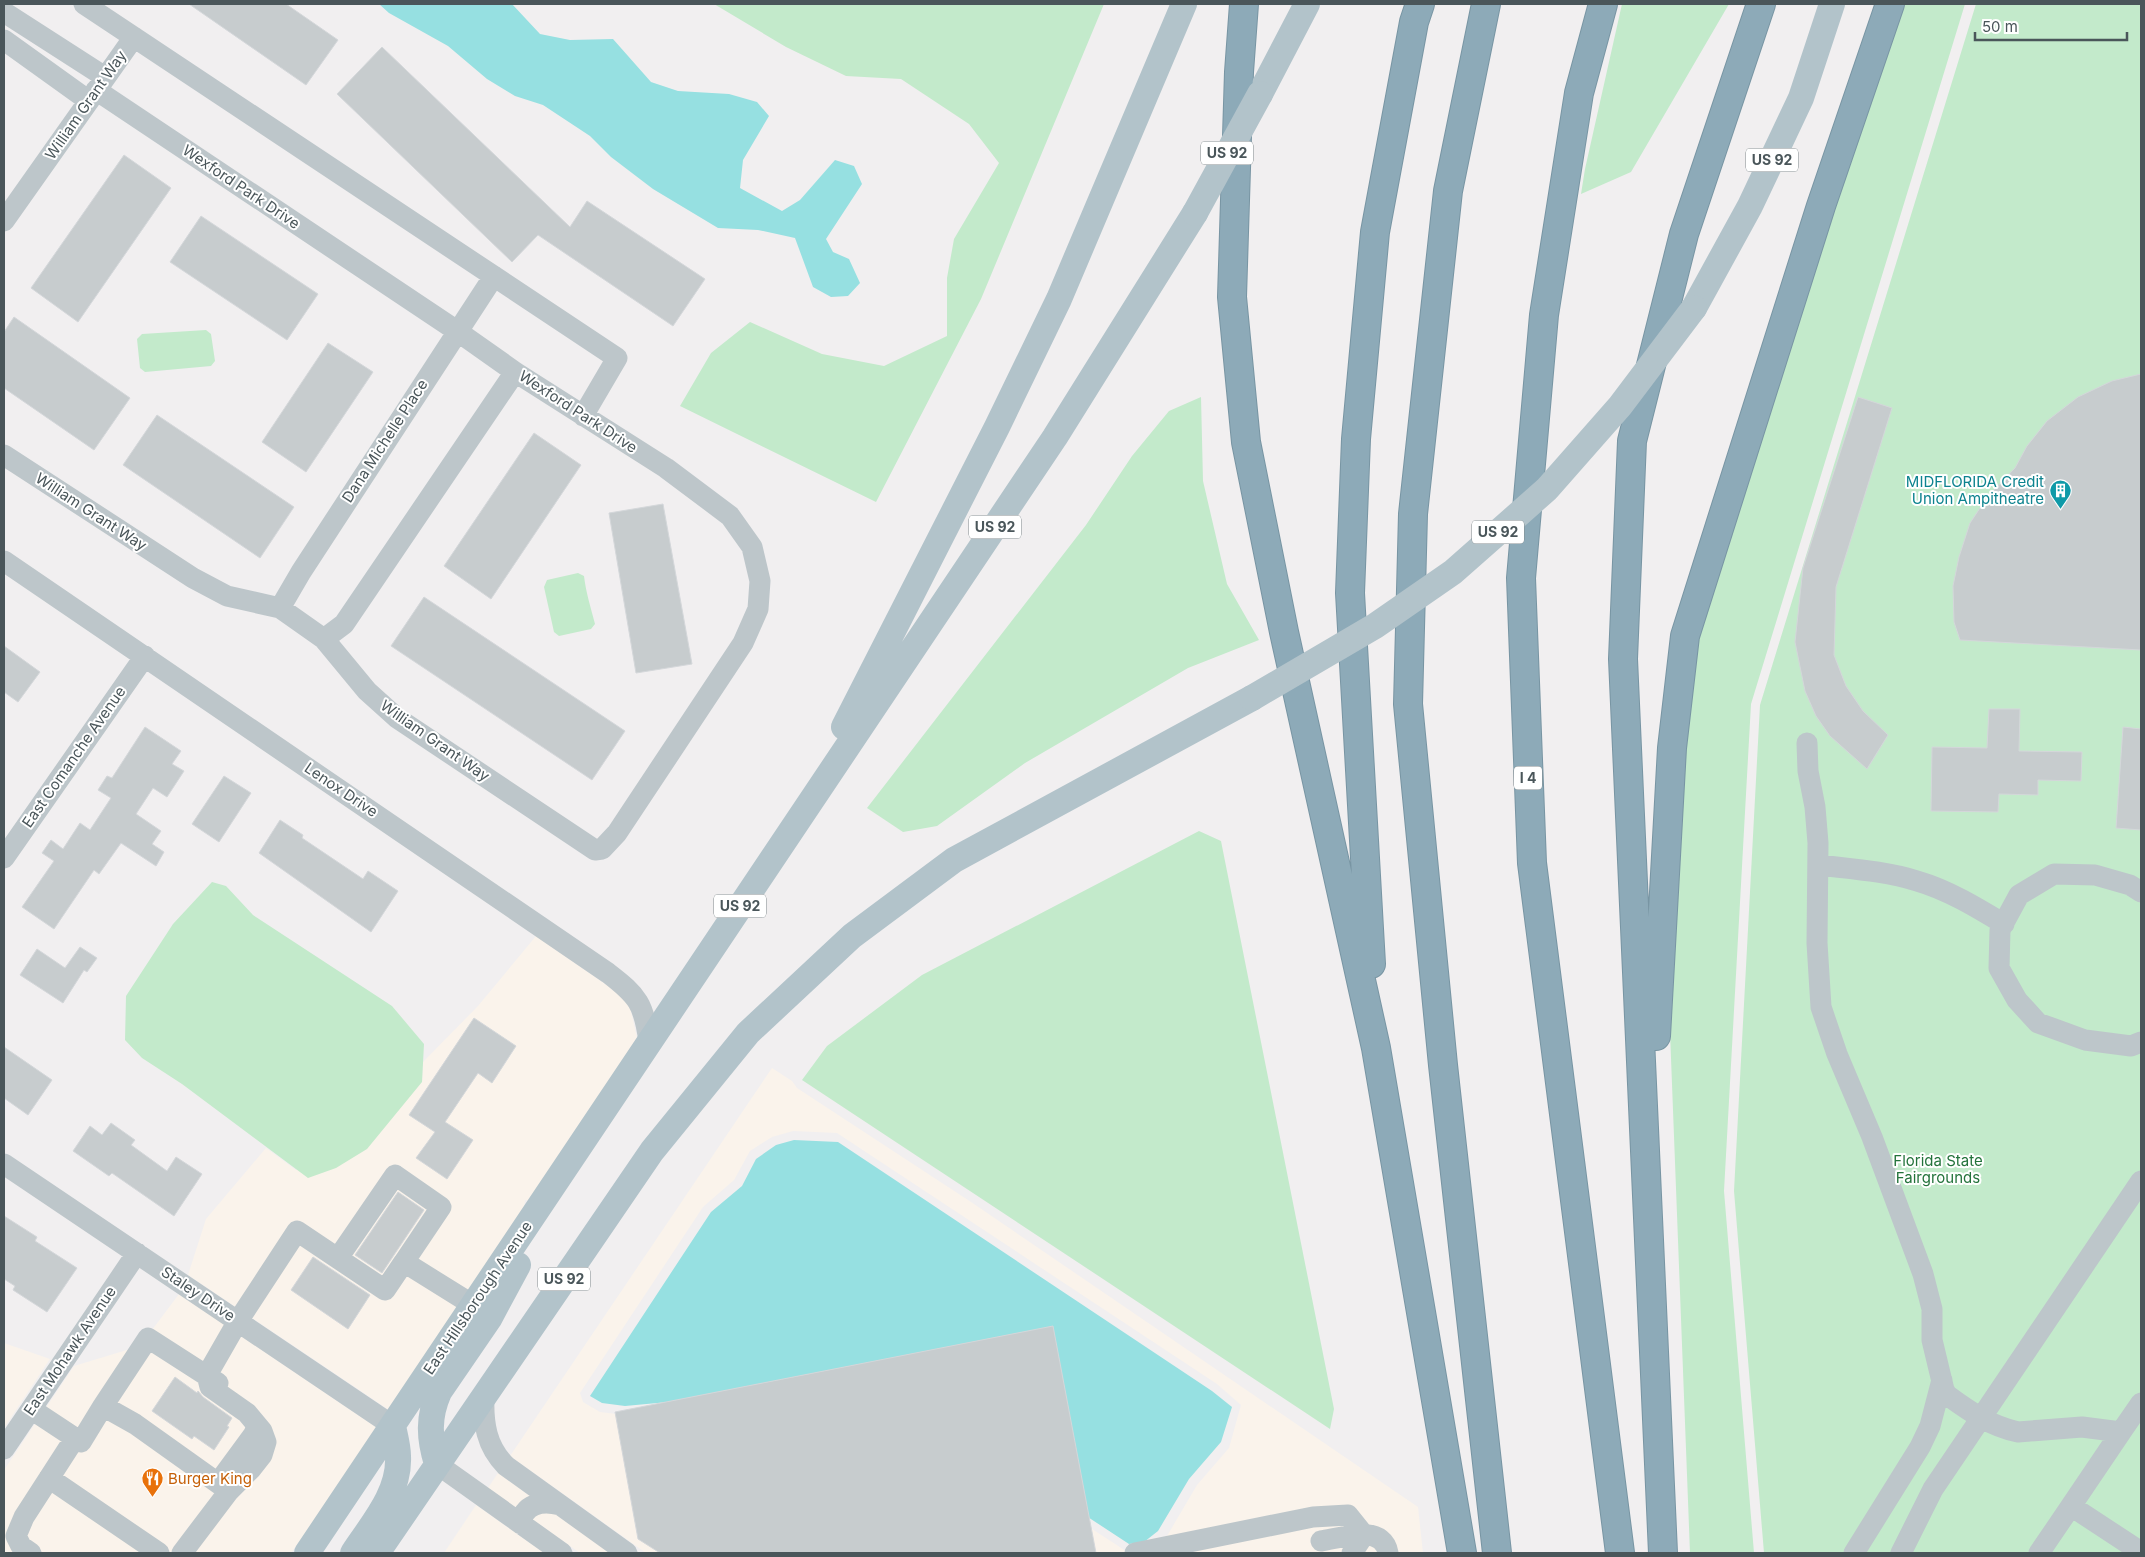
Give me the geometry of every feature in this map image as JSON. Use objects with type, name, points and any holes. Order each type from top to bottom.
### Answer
[{"type":"highway","points":[[1244,4],[1239,72],[1232,297],[1246,442],[1284,632],[1376,1048],[1462,1553]]},
{"type":"highway","points":[[1376,1048],[1350,593],[1356,439],[1375,232],[1412,32],[1420,4]]},
{"type":"highway","points":[[1486,4],[1447,201],[1413,514],[1408,704],[1444,1074],[1498,1553]]},
{"type":"highway","name":"I 4","points":[[1603,4],[1579,93],[1544,315],[1521,578],[1532,864],[1620,1553]]},
{"type":"highway","points":[[1663,1553],[1623,659],[1632,440],[1684,234],[1761,4]]},
{"type":"highway","points":[[1647,1195],[1672,748],[1685,636],[1821,206],[1890,4]]},
{"type":"main road","points":[[788,836],[998,427],[1046,324],[1184,4]]},
{"type":"main road","name":"US 92","points":[[649,1042],[1055,437],[1195,213],[1308,4]]},
{"type":"main road","name":"US 92","points":[[377,1553],[652,1151],[748,1033],[852,936],[954,860],[1252,698],[1375,626],[1453,572],[1547,489],[1620,406],[1694,308],[1750,206],[1801,98],[1832,4]]},
{"type":"main road","name":"East Hillsborough Avenue","points":[[307,1553],[649,1042]]},
{"type":"main road","points":[[437,1464],[430,1431],[434,1404],[439,1392],[489,1319],[515,1271],[527,1244],[534,1214]]},
{"type":"main road","points":[[353,1553],[389,1498],[395,1484],[398,1458],[393,1426]]},
{"type":"street","points":[[84,4],[617,358],[583,416]]},
{"type":"street","name":"Wexford Park Drive","points":[[4,12],[96,90]]},
{"type":"street","name":"William Grant Way","points":[[4,221],[134,37]]},
{"type":"street","name":"Wexford Park Drive","points":[[4,40],[96,90],[457,331],[514,372],[666,468],[730,516],[752,547],[760,581],[758,609],[743,643],[617,834],[602,849],[595,850]]},
{"type":"street","name":"Dana Michelle Place","points":[[280,608],[301,572],[494,276]]},
{"type":"street","points":[[324,639],[344,624],[514,372]]},
{"type":"street","name":"William Grant Way","points":[[4,455],[193,578],[227,596],[280,608],[324,639],[367,691],[397,718],[595,850]]},
{"type":"street","name":"Lenox Drive","points":[[4,561],[608,972],[625,986],[640,1003],[649,1042]]},
{"type":"street","name":"East Comanche Avenue","points":[[4,858],[145,656]]},
{"type":"street","points":[[1807,743],[1808,771],[1815,807],[1818,865],[1817,953],[1821,1007],[1837,1054],[1872,1138],[1923,1274],[1932,1309],[1932,1340],[1946,1395],[1980,1418],[2018,1432],[2082,1427],[2121,1432]]},
{"type":"street","points":[[1818,865],[1874,872],[1917,881],[1960,898],[2004,924]]},
{"type":"street","points":[[2141,892],[2130,885],[2095,875],[2054,874],[2019,895],[2000,930],[1999,968],[2017,1000],[2038,1023],[2085,1040],[2131,1046],[2141,1042]]},
{"type":"street","name":"Staley Drive","points":[[4,1164],[393,1426]]},
{"type":"street","points":[[182,1553],[223,1487],[251,1469],[262,1454],[266,1442],[262,1430],[246,1413],[210,1387],[207,1375],[238,1321],[297,1231],[385,1290],[441,1207],[395,1175],[338,1258]]},
{"type":"street","points":[[1900,1553],[1933,1489],[2141,1180]]},
{"type":"street","name":"East Mohawk Avenue","points":[[4,1449],[137,1253]]},
{"type":"street","points":[[404,1262],[473,1306]]},
{"type":"street","points":[[31,1409],[81,1442],[102,1406],[148,1338],[207,1375],[276,1423],[272,1450],[254,1475],[223,1487]]},
{"type":"street","points":[[1854,1553],[1920,1447],[1930,1426],[1942,1380]]},
{"type":"street","points":[[484,1396],[486,1434],[498,1458],[627,1553]]},
{"type":"street","points":[[2039,1553],[2141,1403]]},
{"type":"street","points":[[102,1406],[135,1424],[223,1487]]},
{"type":"street","points":[[31,1553],[21,1546],[16,1536],[24,1517],[75,1438]]},
{"type":"street","points":[[437,1464],[562,1553]]},
{"type":"street","points":[[49,1478],[159,1553]]},
{"type":"street","points":[[521,1524],[522,1517],[532,1506],[547,1503],[560,1505]]},
{"type":"street","points":[[2071,1506],[2141,1552]]},
{"type":"street","points":[[1135,1553],[1313,1517],[1348,1515],[1364,1535]]},
{"type":"street","points":[[1321,1541],[1371,1534],[1382,1540],[1388,1553]]},
{"type":"street","points":[[1352,1553],[1364,1535]]},
{"type":"shaded area","points":[[536,936],[618,993],[630,1007],[637,1038],[529,1201],[525,1200],[524,1209],[389,1410],[188,1275],[206,1219],[266,1148],[296,1170],[422,1082],[423,1062],[478,1006]]},
{"type":"shaded area","points":[[772,1068],[792,1081],[797,1088],[971,1202],[1418,1507],[1423,1553],[1132,1553],[1149,1550],[1167,1536],[1197,1485],[1229,1448],[1241,1405],[1217,1384],[837,1133],[793,1131],[772,1137],[750,1151],[734,1180],[703,1207],[580,1393],[583,1402],[600,1412],[625,1415],[855,1375],[1129,1553],[646,1553],[510,1456]]},
{"type":"shaded area","points":[[179,1294],[377,1428],[331,1497],[291,1553],[4,1553],[4,1470],[74,1366],[140,1346]]},
{"type":"shaded area","points":[[4,1343],[50,1359],[4,1428]]},
{"type":"shaded area","points":[[498,1473],[610,1553],[580,1553],[488,1488]]},
{"type":"shaded area","points":[[476,1505],[544,1553],[444,1553]]},
{"type":"green space","points":[[714,4],[1104,4],[981,299],[876,502],[680,406],[711,353],[750,322],[822,354],[884,366],[947,336],[947,278],[954,239],[999,163],[969,124],[901,79],[846,76],[786,47]]},
{"type":"green space","points":[[1622,4],[1729,4],[1631,172],[1581,194],[1585,169]]},
{"type":"green space","points":[[1902,4],[1965,4],[1751,704],[1724,1191],[1754,1553],[1690,1553],[1669,1006],[1683,750],[1697,639],[1832,211]]},
{"type":"green space","name":"Florida State Fairgrounds","points":[[1976,4],[2141,4],[2141,1553],[1764,1553],[1734,1191],[1760,705]]},
{"type":"green space","points":[[206,330],[211,334],[215,361],[211,366],[145,372],[140,368],[137,339],[142,334]]},
{"type":"green space","points":[[1201,397],[1203,481],[1227,584],[1259,640],[1188,668],[1025,763],[937,826],[903,832],[867,808],[1086,525],[1132,456],[1169,411]]},
{"type":"green space","points":[[578,573],[584,576],[595,624],[591,629],[559,636],[554,632],[544,587],[547,580]]},
{"type":"green space","points":[[1199,831],[1221,841],[1334,1409],[1330,1429],[802,1080],[827,1046],[922,975]]},
{"type":"green space","points":[[212,882],[226,886],[253,915],[392,1006],[424,1044],[422,1082],[367,1149],[336,1168],[308,1178],[182,1084],[142,1058],[125,1040],[126,996],[173,924]]},
{"type":"water","points":[[379,4],[512,4],[540,34],[570,40],[613,39],[651,82],[678,91],[729,94],[757,102],[769,116],[743,160],[740,188],[782,211],[800,200],[835,160],[854,166],[862,184],[826,239],[833,252],[849,259],[860,283],[848,296],[831,297],[813,287],[795,238],[758,230],[718,228],[653,189],[611,157],[590,136],[543,105],[515,96],[487,79],[448,46],[389,13]]},
{"type":"water","points":[[794,1140],[838,1142],[1212,1391],[1232,1407],[1221,1442],[1189,1479],[1158,1531],[1144,1542],[1129,1544],[856,1365],[668,1402],[625,1406],[602,1403],[590,1396],[711,1212],[742,1186],[756,1159],[776,1145]]},
{"type":"building","points":[[189,4],[286,4],[338,40],[306,85]]},
{"type":"building","points":[[382,47],[570,227],[587,201],[705,279],[673,326],[538,235],[512,262],[337,94]]},
{"type":"building","points":[[124,155],[171,188],[78,322],[31,288]]},
{"type":"building","points":[[201,216],[318,294],[287,340],[170,262]]},
{"type":"building","points":[[14,317],[130,398],[94,450],[4,388],[4,332]]},
{"type":"building","points":[[328,343],[373,372],[306,472],[262,442]]},
{"type":"building","name":"MIDFLORIDA Credit Union Ampitheatre","points":[[2141,374],[2141,650],[1960,640],[1954,622],[1953,586],[1959,557],[1970,523],[1988,496],[2015,468],[2027,446],[2047,421],[2078,397],[2112,381]]},
{"type":"building","points":[[1858,397],[1892,408],[1836,587],[1834,655],[1846,686],[1863,711],[1888,735],[1867,769],[1830,736],[1816,716],[1805,691],[1795,642],[1803,568]]},
{"type":"building","points":[[157,415],[294,507],[260,558],[123,465]]},
{"type":"building","points":[[534,433],[581,465],[491,599],[444,566]]},
{"type":"building","points":[[663,504],[692,664],[636,673],[609,513]]},
{"type":"building","points":[[424,597],[625,731],[592,780],[391,646]]},
{"type":"building","points":[[4,646],[40,672],[18,702],[4,692]]},
{"type":"building","points":[[1989,709],[2020,709],[2019,751],[2082,752],[2081,781],[2038,780],[2038,795],[1999,794],[1998,812],[1931,811],[1932,747],[1987,748]]},
{"type":"building","points":[[145,727],[181,751],[172,764],[184,771],[167,797],[153,788],[136,814],[161,831],[152,844],[164,852],[156,866],[121,843],[99,874],[94,870],[54,929],[22,907],[54,861],[42,853],[51,840],[63,849],[80,823],[90,830],[111,798],[98,790],[107,776],[112,778]]},
{"type":"building","points":[[2123,727],[2141,729],[2141,830],[2116,828]]},
{"type":"building","points":[[224,776],[251,793],[219,842],[192,824]]},
{"type":"building","points":[[280,820],[303,835],[302,838],[363,879],[368,871],[398,891],[371,932],[259,853]]},
{"type":"building","points":[[80,947],[97,958],[87,972],[84,970],[63,1003],[20,975],[37,949],[65,968]]},
{"type":"building","points":[[474,1018],[516,1046],[492,1083],[478,1073],[445,1122],[473,1140],[447,1179],[416,1158],[435,1132],[409,1115]]},
{"type":"building","points":[[4,1047],[52,1080],[28,1115],[4,1098]]},
{"type":"building","points":[[111,1123],[135,1140],[131,1145],[167,1171],[176,1157],[202,1174],[174,1216],[112,1173],[109,1176],[73,1151],[90,1126],[102,1135]]},
{"type":"building","points":[[398,1192],[424,1210],[382,1273],[355,1255]]},
{"type":"building","points":[[4,1216],[37,1237],[35,1241],[77,1268],[47,1312],[13,1290],[15,1286],[4,1279]]},
{"type":"building","points":[[313,1257],[370,1295],[348,1329],[291,1290]]},
{"type":"building","points":[[1053,1326],[1096,1553],[660,1553],[638,1539],[615,1412]]},
{"type":"building","points":[[175,1377],[197,1393],[198,1391],[203,1397],[232,1418],[227,1426],[229,1427],[214,1450],[194,1436],[192,1439],[152,1411]]},
{"type":"place","name":"MIDFLORIDA Credit Union Ampitheatre","points":[[2060,510]]},
{"type":"place","name":"Burger King","points":[[152,1498]]}]
